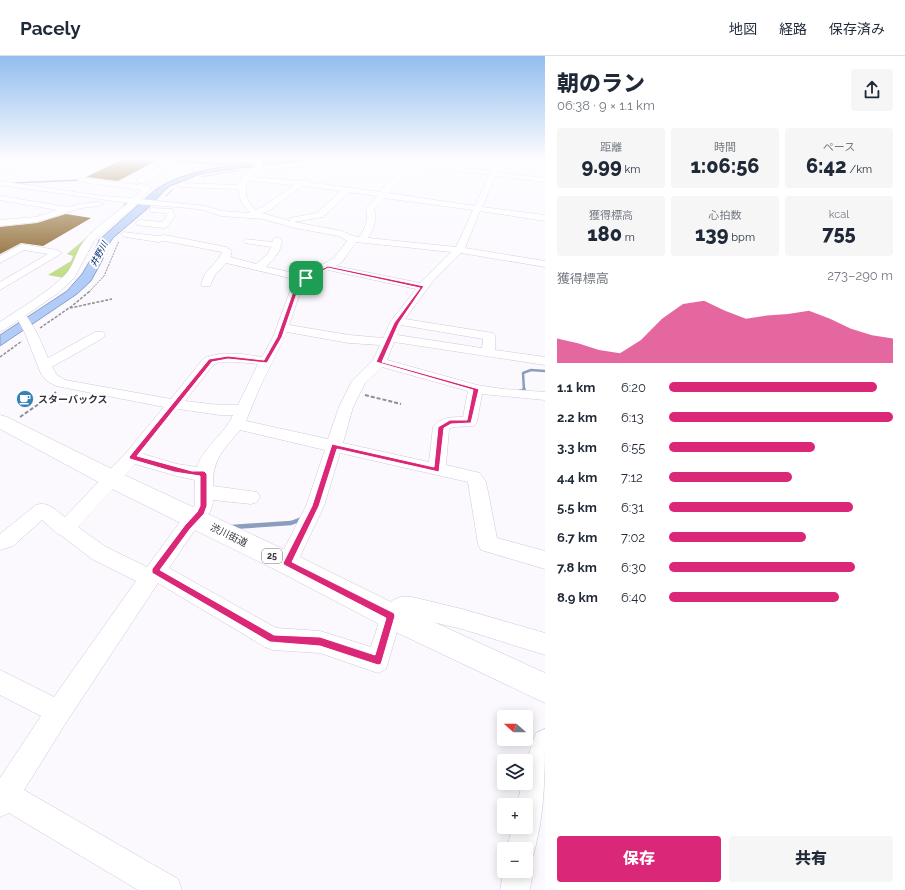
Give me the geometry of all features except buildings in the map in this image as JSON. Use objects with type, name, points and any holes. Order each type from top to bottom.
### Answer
[{"type":"main road","name":"渋川街道","points":[[6,423],[112,479],[287,563],[391,616],[545,688]]},
{"type":"street","points":[[0,198],[67,210]]},
{"type":"street","points":[[100,198],[134,203],[201,207],[228,214],[259,215],[342,234],[357,239],[459,250],[545,264]]},
{"type":"street","points":[[0,327],[59,287],[75,270],[86,244],[139,198]]},
{"type":"street","points":[[244,198],[244,202],[252,211],[259,215]]},
{"type":"street","points":[[259,215],[281,198]]},
{"type":"street","points":[[285,222],[320,215],[338,198]]},
{"type":"street","points":[[166,890],[2,797],[58,712],[153,575],[204,506],[204,474],[206,465],[216,448],[240,417],[283,328],[297,286],[306,278],[328,267],[341,257],[352,243],[368,232],[372,215],[370,210],[380,198]]},
{"type":"street","points":[[403,198],[545,218]]},
{"type":"street","points":[[287,563],[315,506],[352,392],[359,380],[379,362],[397,321],[423,287],[459,250],[482,198]]},
{"type":"street","points":[[0,223],[37,219],[85,205],[134,203]]},
{"type":"street","points":[[126,234],[140,223],[158,205]]},
{"type":"street","points":[[140,223],[164,225],[170,216],[169,211],[158,205]]},
{"type":"street","points":[[6,214],[13,216],[14,221]]},
{"type":"street","points":[[126,234],[158,239],[165,238],[225,255],[258,268],[306,278]]},
{"type":"street","points":[[248,241],[277,243],[274,253],[258,268]]},
{"type":"street","points":[[0,260],[22,247],[57,253],[0,287]]},
{"type":"street","points":[[206,284],[210,274],[225,255]]},
{"type":"street","points":[[328,267],[423,287]]},
{"type":"street","points":[[20,314],[31,334],[44,366],[52,378],[61,383],[146,400],[220,410],[334,446],[437,470],[474,476],[477,482],[488,544],[545,560]]},
{"type":"street","points":[[397,321],[489,336],[488,352]]},
{"type":"street","points":[[283,328],[349,339],[389,340],[488,352],[545,361]]},
{"type":"street","points":[[44,366],[99,335]]},
{"type":"street","points":[[65,529],[132,457],[211,360],[228,358],[266,362]]},
{"type":"street","points":[[379,362],[476,389],[503,393],[545,396]]},
{"type":"street","points":[[437,470],[441,427],[450,422],[469,422],[476,389]]},
{"type":"street","points":[[132,457],[180,471],[204,474]]},
{"type":"street","points":[[205,492],[251,497]]},
{"type":"street","points":[[0,542],[6,540],[42,510],[98,553],[153,575],[273,639],[320,642],[378,661],[391,616],[401,607],[412,607],[462,619],[545,644]]},
{"type":"street","points":[[0,682],[58,712]]},
{"type":"street","points":[[525,842],[538,807],[545,742]]},
{"type":"street","points":[[515,890],[517,878]]},
{"type":"path","points":[[0,357],[69,308],[101,280],[108,268],[117,244],[126,234]]},
{"type":"path","points":[[69,308],[112,299]]},
{"type":"path","points":[[6,423],[59,390]]},
{"type":"path","points":[[352,392],[401,404]]},
{"type":"green space","points":[[124,203],[130,204],[96,232],[64,278],[48,275],[71,261],[73,256],[67,254],[123,207]]},
{"type":"water","name":"井野川","points":[[146,198],[157,198],[147,209],[113,238],[103,253],[103,259],[91,281],[77,294],[0,346],[0,335],[67,291],[82,274],[92,257],[99,240]]},
{"type":"waterway","points":[[524,390],[523,373],[531,370],[545,371]]},
{"type":"waterway","points":[[520,391],[524,390]]},
{"type":"waterway","points":[[232,527],[291,523],[302,519]]},
{"type":"place","name":"スターバックス","points":[[25,399]]},
{"type":"route","points":[[328,267],[373,278],[423,287],[396,323],[379,362],[476,389],[469,422],[450,422],[441,427],[437,470],[334,446],[315,506],[287,563],[391,616],[378,661],[320,642],[273,639],[155,571],[187,527],[200,514],[204,506],[204,474],[174,469],[132,457],[176,404],[208,362],[219,358],[228,358],[266,362],[283,328],[297,286],[306,278],[328,267]]}]
